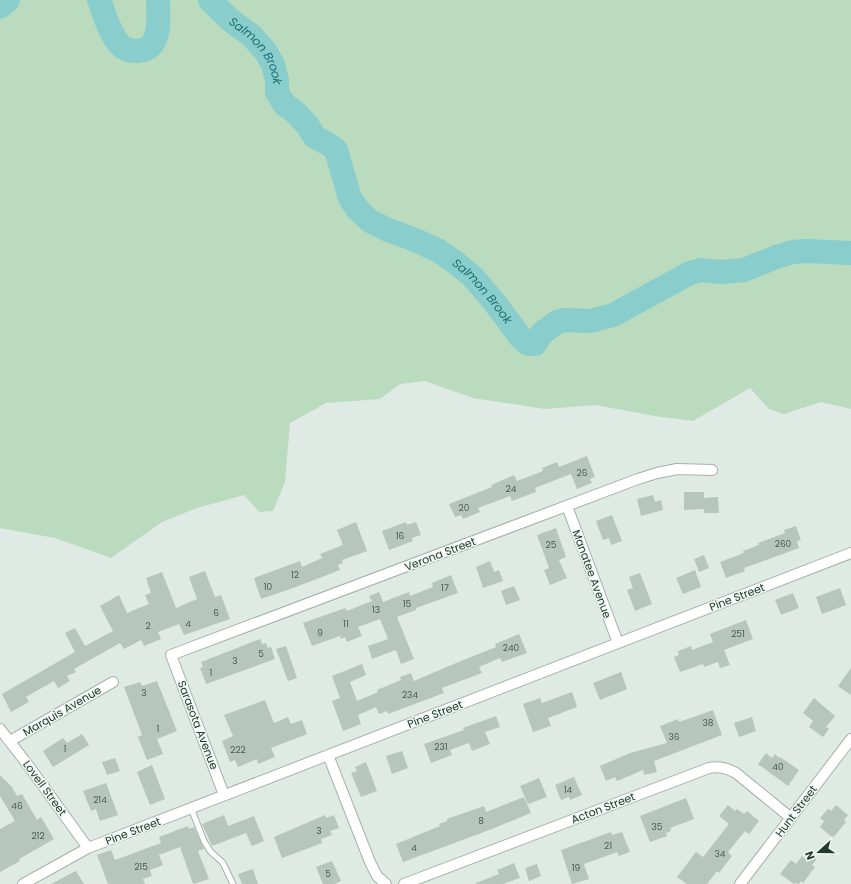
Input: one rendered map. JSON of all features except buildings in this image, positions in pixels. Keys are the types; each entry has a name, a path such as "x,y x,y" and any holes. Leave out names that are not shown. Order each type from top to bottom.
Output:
{"street":[{"name":"Verona Street","path":"171,655 638,479 677,469 712,470"},
{"name":"Manatee Avenue","path":"567,506 618,643"},
{"name":"Pine Street","path":"23,884 88,848 851,553"},
{"name":"Sarasota Avenue","path":"171,655 224,795"},
{"name":"Marquis Avenue","path":"10,741 113,682"},
{"name":"Lovell Street","path":"0,729 88,848"},
{"name":"Hunt Street","path":"740,884 851,739"},
{"path":"328,755 370,862 377,876 386,884"},
{"name":"Acton Street","path":"404,884 709,768 718,766 736,773 790,818"}],"lane":[{"path":"191,808 204,842 210,851 223,863 233,884"}],"green space":[{"path":"0,0 851,0 851,409 821,402 784,414 769,409 750,388 693,421 595,405 545,409 473,398 425,381 400,384 380,399 326,403 290,423 285,482 273,511 259,512 244,495 197,508 162,522 111,558 55,538 0,528"}],"waterway":[{"name":"Salmon Brook","path":"0,7 8,0"},
{"name":"Salmon Brook","path":"99,0 110,29 116,40 126,49 137,51 145,49 151,45 155,39 158,23 158,0"},
{"name":"Salmon Brook","path":"210,0 229,19 252,36 266,52 273,65 277,80 277,92 284,104 295,112 308,126 315,137 336,150 350,198 358,210 370,221 439,251 456,263 472,276 495,303 521,338 528,344 535,344 542,333 557,322 565,320 590,321 613,315 690,273 701,270 720,272 744,270 793,252 806,251 851,253"}]}
